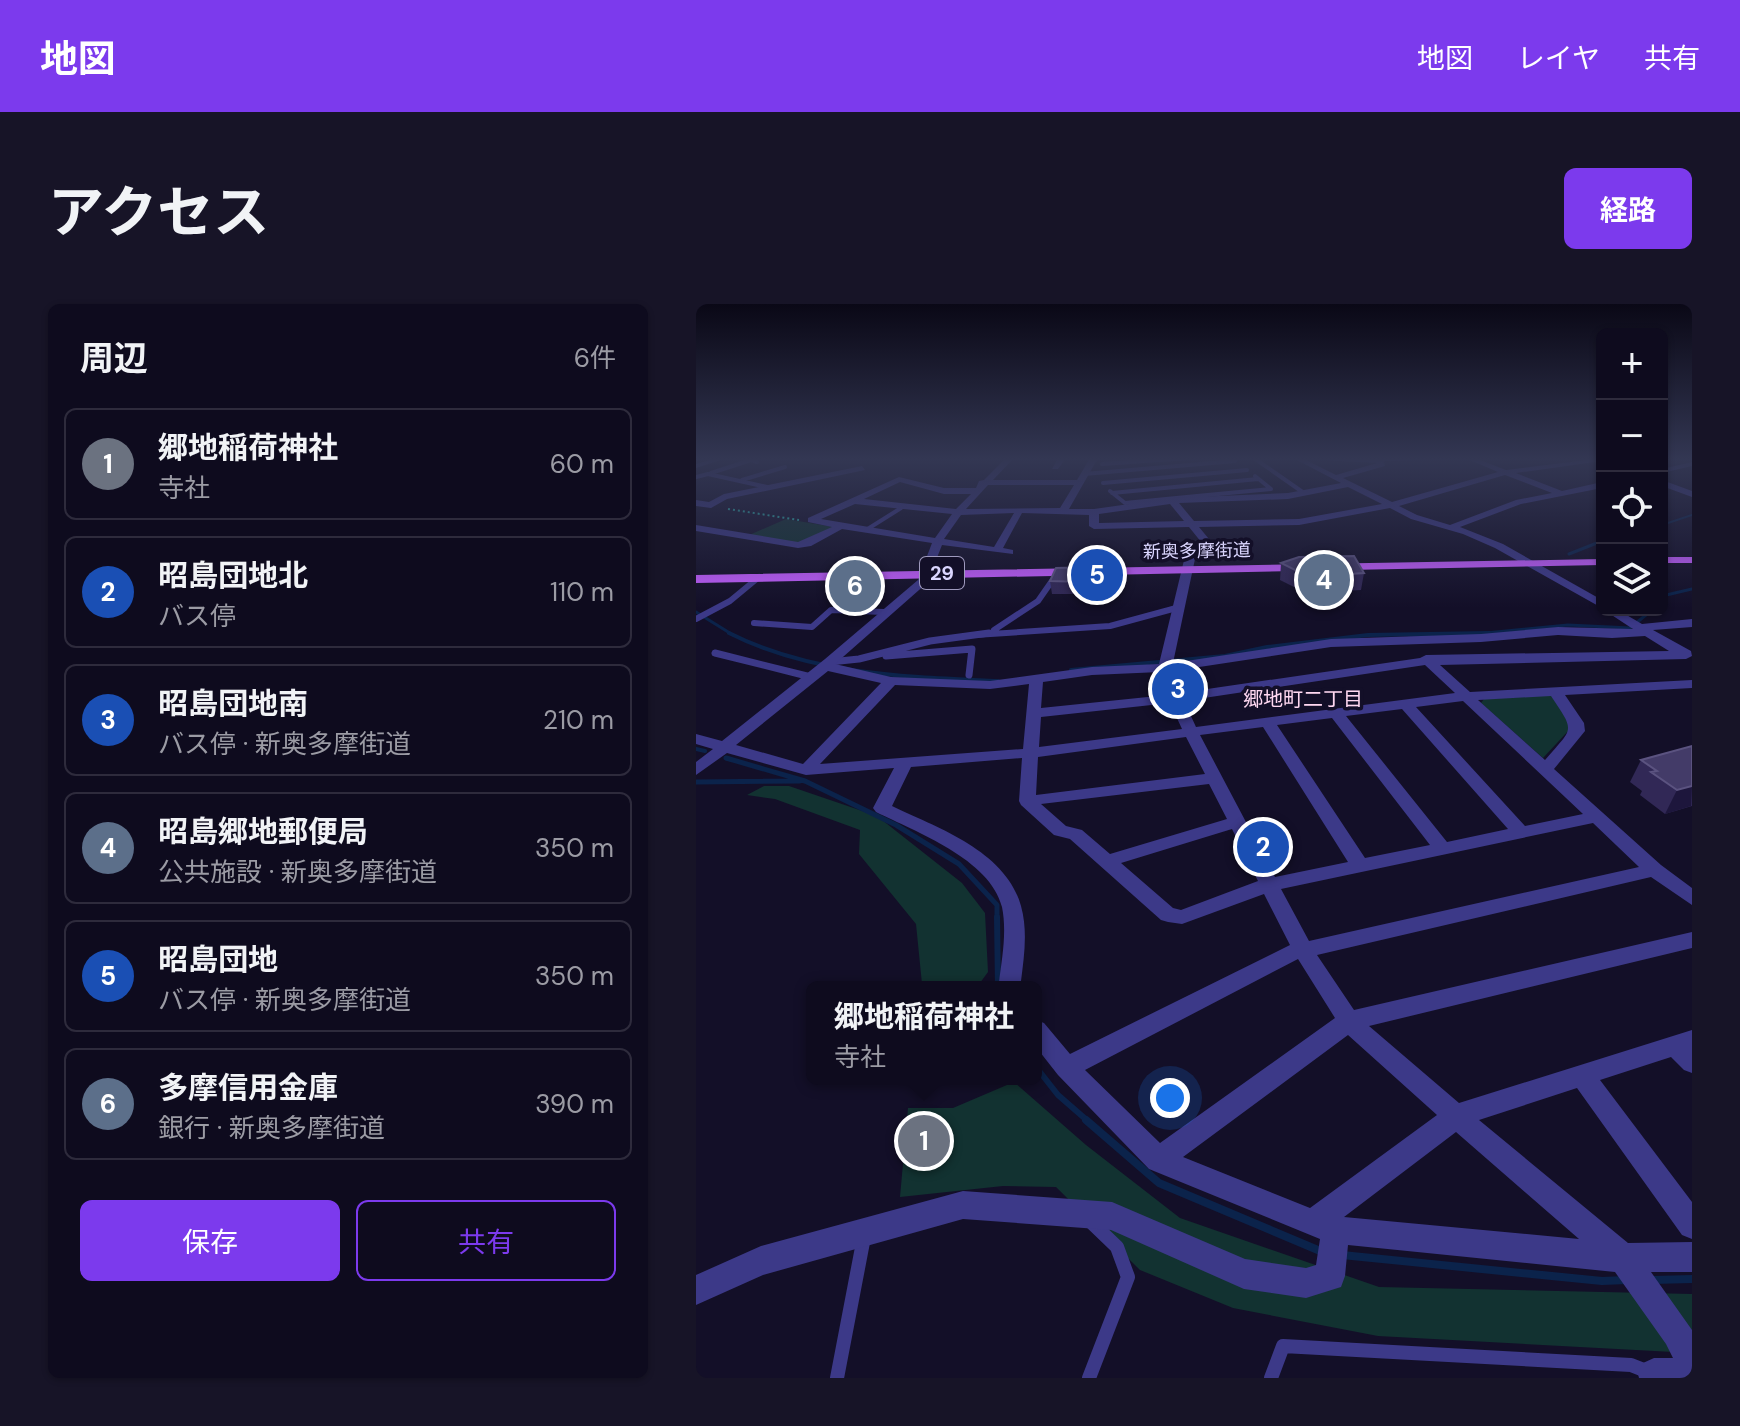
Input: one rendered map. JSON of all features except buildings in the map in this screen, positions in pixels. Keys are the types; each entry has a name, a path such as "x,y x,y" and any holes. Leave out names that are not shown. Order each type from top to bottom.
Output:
{"main road":[{"path":"1668,560 1692,560"},
{"name":"新奥多摩街道","path":"696,579 1596,562"}],"street":[{"path":"811,520 838,508"},
{"path":"903,508 958,512 1094,512 1122,508"},
{"path":"696,770 923,581 938,541 962,508"},
{"path":"1177,508 1218,556 1190,556 1165,664 1175,698 1191,732 1303,950 1349,1021 1376,1048 1628,1263 1677,1333 1673,1373"},
{"path":"1094,512 1094,526 1190,525 1299,522 1377,508"},
{"path":"1394,508 1425,522 1480,537 1596,602"},
{"path":"1450,528 1503,508"},
{"path":"997,550 1018,514"},
{"path":"811,520 1009,552"},
{"path":"696,528 798,545 807,544 841,526"},
{"path":"1620,616 1687,653"},
{"path":"827,664 891,681 990,685 1331,643 1481,638 1558,631 1612,634 1639,627 1692,623"},
{"path":"1403,639 1654,870 1692,898"},
{"path":"1033,713 1175,698 1429,661 1687,653"},
{"path":"806,770 891,681"},
{"path":"1027,801 1036,681"},
{"path":"696,739 806,770 1031,753 1467,696 1692,684"},
{"path":"1546,769 1577,731 1577,723 1555,691"},
{"path":"1405,703 1521,833"},
{"path":"1335,712 1443,849"},
{"path":"1267,722 1360,866"},
{"path":"905,763 882,808 971,854 1002,885 1009,897 1015,944 1010,981"},
{"path":"1027,801 1215,778"},
{"path":"1027,801 1060,831 1076,834 1168,915 1182,917 1271,884 1597,817"},
{"path":"1107,861 1238,821"},
{"path":"1067,1068 1286,954 1654,870"},
{"path":"1158,1160 1349,1021 1692,940"},
{"path":"1042,1037 1067,1068 1158,1160 1327,1231 1628,1263 1692,1257"},
{"path":"1327,1231 1458,1115 1582,1075 1686,1049"},
{"path":"1582,1075 1692,1225"},
{"path":"696,1290 761,1261 963,1205 1112,1216 1244,1274 1306,1283 1330,1276 1327,1231"}],"lane":[{"path":"866,530 901,508"},
{"path":"990,632 1033,604 1053,585 1056,571"},
{"path":"696,619 741,594 759,577"},
{"path":"859,659 930,641 990,632 1110,626 1180,607"},
{"path":"754,623 812,627 831,610 884,612"},
{"path":"827,664 972,649 969,675"},
{"path":"715,653 811,677"},
{"path":"1083,1214 1117,1247 1128,1277 1089,1378"},
{"path":"837,1378 866,1230"},
{"path":"1271,1378 1283,1346 1631,1365 1673,1373"}],"path":[{"path":"725,508 811,520"},
{"path":"1108,576 1109,566"}],"green space":[{"path":"786,519 834,527 798,543 747,536"},
{"path":"1551,695 1571,722 1570,729 1543,758 1481,703 1484,699"},
{"path":"764,786 789,786 877,816 962,883 985,913 988,972 981,981 922,981 916,924 859,854 860,830 775,799 747,795"},
{"path":"1007,1085 1017,1085 1086,1145 1180,1218 1379,1287 1692,1294 1692,1353 1378,1336 1233,1308 1140,1270 1056,1187 1003,1186 900,1197 908,1108 953,1108"}],"waterway":[{"path":"1668,523 1692,515"},
{"path":"1569,554 1596,543"},
{"path":"1668,595 1692,589"},
{"path":"696,612 732,634"},
{"path":"1485,633 1568,625 1630,628 1645,616"},
{"path":"1071,670 1225,656 1267,647 1368,635 1485,633"},
{"path":"1408,635 1485,633"},
{"path":"1485,633 1490,633"},
{"path":"732,634 793,658 827,666 895,675 998,681"},
{"path":"696,749 705,751"},
{"path":"733,760 726,758 805,781 896,825 959,864 997,905 997,917"},
{"path":"696,782 800,781"},
{"path":"997,917 998,981"},
{"path":"1042,1075 1058,1095 1089,1122"},
{"path":"1086,1120 1159,1183 1325,1253"},
{"path":"1342,1255 1602,1281 1627,1280"},
{"path":"1653,1280 1692,1279"}],"place":[{"name":"昭島団地","path":"1097,575"},
{"name":"昭島郷地郵便局","path":"1324,580"},
{"name":"多摩信用金庫","path":"855,586"},
{"name":"昭島団地南","path":"1178,689"},
{"name":"昭島団地北","path":"1263,847"},
{"name":"郷地稲荷神社","path":"924,1141"}],"district":[{"name":"郷地町二丁目","path":"1303,699"}]}
